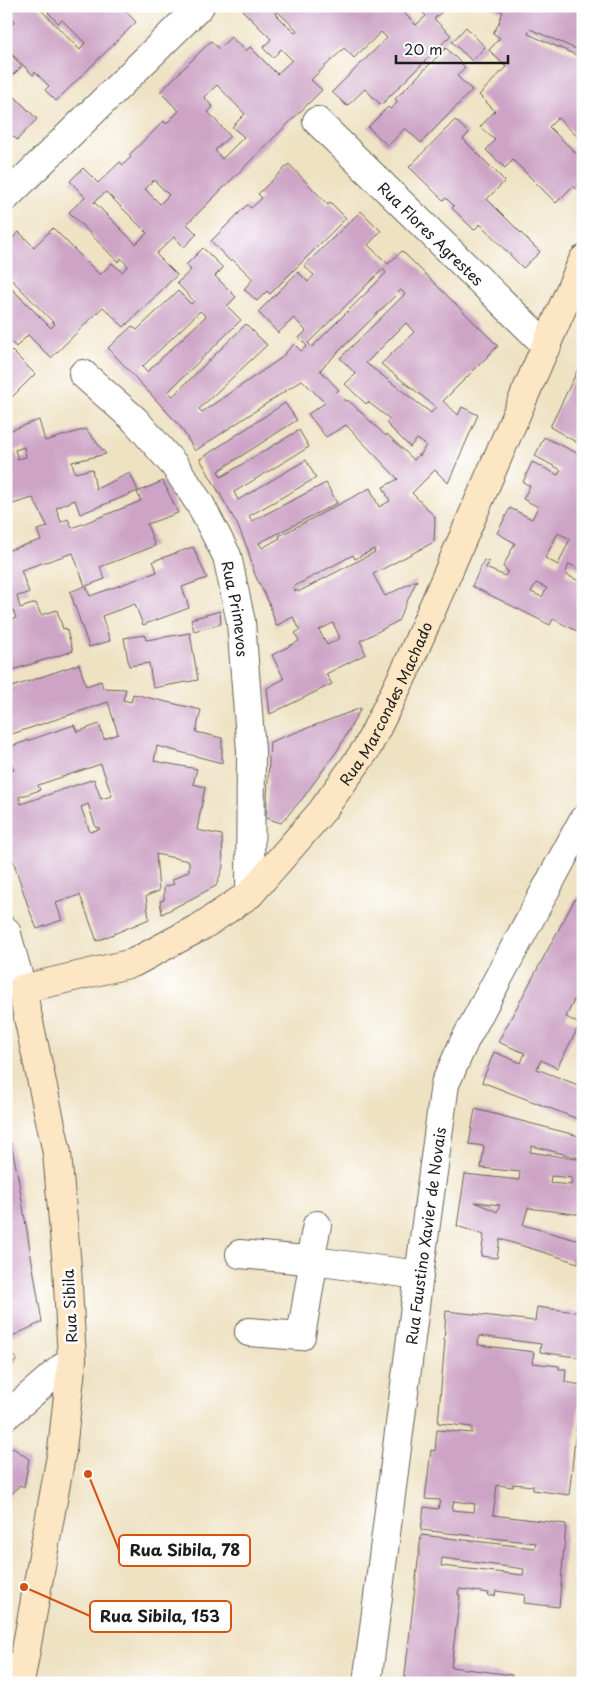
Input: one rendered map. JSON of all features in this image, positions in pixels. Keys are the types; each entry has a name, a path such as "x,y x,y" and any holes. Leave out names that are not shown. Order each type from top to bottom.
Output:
{"street":[{"path":"11,184 200,6"},
{"name":"Rua Flores Agrestes","path":"317,120 547,346"},
{"name":"Rua Marcondes Machado","path":"22,989 133,963 202,926 250,894 322,811 366,748 408,667 583,260"},
{"name":"Rua Primevos","path":"83,374 135,420 175,466 200,504 227,556 241,622 252,751 250,894"},
{"name":"Rua Faustino Xavier de Novais","path":"367,1683 418,1275 445,1084 464,1042 580,832"},
{"name":"Rua Sibila","path":"6,931 22,989 57,1153 67,1266 72,1360 62,1450 20,1683"},
{"path":"250,1332 301,1336 313,1265 311,1255 317,1225"},
{"path":"240,1254 418,1275"},
{"path":"6,1416 72,1360"}],"building":[{"path":"6,6 37,6 80,50 85,43 62,20 58,23 48,12 51,8 49,6 125,6 123,8 136,22 56,101 45,90 49,86 35,72 33,75 6,48 6,31 15,22 11,17 6,22"},
{"path":"247,6 407,6 402,11 416,25 426,16 416,6 444,6 446,8 434,19 451,35 381,105 365,89 347,106 332,92 387,38 381,32 354,58 344,48 311,80 322,90 187,224 197,234 184,247 174,237 156,254 177,275 124,327 103,307 51,358 28,335 16,347 6,337 6,244 19,232 34,247 53,228 100,275 112,263 122,272 128,266 121,258 118,262 69,212 85,197 70,181 83,168 98,183 120,162 123,165 131,157 129,155 164,121 166,124 179,111 160,92 211,41 219,49 231,37 246,51 250,47 277,74 292,60 281,49 273,58 263,48 271,39 243,11","holes":["277,11 298,31 295,33 275,13","217,85 245,114 232,127 244,137 222,159 215,150 230,136 208,112 213,107 204,97","154,180 169,195 160,204 145,189","106,192 147,233 136,244 94,202","11,279 55,324 51,328 7,284"]},
{"path":"489,6 583,6 583,52 530,29 528,34 583,58 583,142 558,118 549,127 583,160 583,172 576,189 573,186 556,203 513,160 505,168 486,150 495,140 480,127 495,111 479,95 506,67 489,50 500,38 493,33 500,22 503,12"},
{"path":"466,27 485,47 472,61 452,42"},
{"path":"446,48 465,67 457,76 472,90 421,143 405,128 388,146 368,127 388,107 390,109 398,102 395,99"},
{"path":"6,50 22,66 6,82"},
{"path":"6,88 37,119 17,140 6,129"},
{"path":"455,120 469,133 463,139 505,181 487,199 540,252 523,268 480,224 474,230 452,208 454,206 446,198 443,200 409,167"},
{"path":"289,164 328,205 330,202 346,218 270,294 267,291 257,301 244,289 253,279 232,259 230,261 211,241 247,205 251,208 262,198 258,194"},
{"path":"361,211 381,231 368,245 388,264 402,251 498,346 443,401 458,415 462,407 478,415 448,483 435,470 412,493 435,517 434,542 373,574 385,596 417,580 398,621 360,641 366,654 326,674 332,684 270,714 267,688 284,679 272,655 299,641 295,633 300,630 293,617 276,626 269,603 255,575 248,550 237,524 200,459 285,403 297,420 218,471 221,477 299,430 309,447 234,492 238,500 306,460 316,478 249,516 252,521 326,483 337,503 259,543 262,548 280,538 279,536 370,488 379,507 390,501 383,487 398,479 346,425 326,437 308,414 325,403 302,380 195,451 180,426 108,348 132,326 137,330 178,291 191,304 194,301 177,283 191,270 186,265 203,248 223,268 215,276 236,297 227,306 241,320 168,392 173,396 246,324 267,345 199,409 202,412 280,359 294,344 301,351 307,346 299,338 306,331 294,318 278,333 258,312 298,272 308,282 314,275 304,266","holes":["383,269 386,273 312,347 308,343","401,290 405,294 340,358 356,374 345,384 366,404 368,402 390,419 386,423 410,447 417,439 426,445 420,456 419,454 414,460 348,400 346,402 336,392 339,390 320,370","200,311 206,316 147,372 142,367","406,323 414,332 381,364 436,407 431,413 366,363","374,549 375,552 298,592 297,590 295,591 293,587 353,555 355,559","333,623 340,638 327,645 319,630"]},
{"path":"12,351 35,374 6,403 6,357"},
{"path":"583,359 583,411 580,410 578,417 583,419 583,446 550,427"},
{"path":"39,420 45,441 86,429 106,454 72,462 75,473 92,469 96,489 130,473 138,491 80,514 75,500 56,508 61,522 68,519 72,528 141,501 137,492 163,481 178,513 147,524 155,546 100,567 105,579 86,586 90,596 157,572 153,561 193,547 207,578 182,587 189,608 143,625 135,604 102,616 110,641 89,647 70,592 85,586 73,553 21,570 29,593 17,596 20,608 36,603 41,615 57,610 63,629 66,628 73,651 6,672 6,621 16,618 13,610 6,612 6,551 41,540 37,530 48,527 33,498 6,506 6,432","holes":["24,447 26,457 18,459 15,450"]},
{"path":"544,437 583,456 583,571 569,564 565,574 583,583 583,634 553,619 550,625 472,586 484,560 489,562 486,568 505,576 508,571 503,567 515,543 497,533 510,508 532,519 538,507 523,499 530,486 523,482 532,462 558,475 561,470 535,456","holes":["558,533 570,539 558,565 545,558","536,583 547,588 542,597 531,592"]},
{"path":"220,611 221,624 194,631 191,619"},
{"path":"190,633 198,680 153,688 149,663 129,666 124,638 145,635 146,640"},
{"path":"79,664 86,686 101,681 103,688 126,689 123,700 131,702 133,694 201,710 196,732 222,738 222,763 157,746 154,761 197,769 193,784 205,787 197,830 222,835 223,867 216,886 162,914 160,901 164,900 164,887 174,884 172,880 189,871 189,861 156,854 159,891 146,896 149,919 97,941 80,895 56,903 62,920 37,929 6,839 6,773 14,770 6,748 74,725 77,732 99,724 104,739 118,734 108,702 6,736 6,689","holes":["101,764 112,796 101,799 94,779 21,804 19,797 40,790 38,785","88,804 96,828 100,829 90,832 81,807"]},
{"path":"361,708 339,748 303,798 281,823 266,818 270,742"},
{"path":"583,890 583,1005 574,1000 566,1017 580,1024 557,1068 541,1060 537,1069 583,1087 583,1121 482,1082 494,1052 521,1063 525,1053 498,1042 575,899"},
{"path":"475,1109 583,1137 583,1156 579,1158 532,1146 530,1152 583,1160 583,1215 528,1208 523,1225 583,1242 578,1263 500,1239 497,1258 481,1256 484,1235 457,1226 465,1174 519,1180 520,1172 481,1168 484,1146 469,1144","holes":["551,1176 572,1178 571,1185 550,1183","475,1202 500,1205 497,1212"]},
{"path":"11,1143 42,1322 6,1339 6,1145"},
{"path":"537,1307 583,1313 583,1358 540,1352 541,1344 479,1336 478,1345 534,1352 532,1363 559,1366 559,1369 566,1369 565,1382 581,1385 569,1495 533,1490 533,1486 513,1484 513,1487 497,1485 493,1515 566,1524 559,1607 524,1603 525,1595 496,1591 495,1596 488,1596 489,1593 459,1589 458,1595 460,1595 451,1667 512,1675 511,1683 404,1683 421,1535 535,1548 536,1543 421,1530 424,1507 438,1509 440,1500 425,1499 431,1450 435,1451 437,1430 472,1433 472,1427 438,1423 446,1311 535,1321","holes":["454,1501 475,1504 474,1512 452,1510","442,1558 524,1569 523,1575 441,1566"]},
{"path":"6,1348 17,1360 6,1369"},
{"path":"13,1448 29,1459 24,1487 20,1485 6,1500 6,1453"}],"place":[{"name":"Rua Sibila, 78","path":"88,1474"},
{"name":"Rua Sibila, 153","path":"24,1587"}]}
